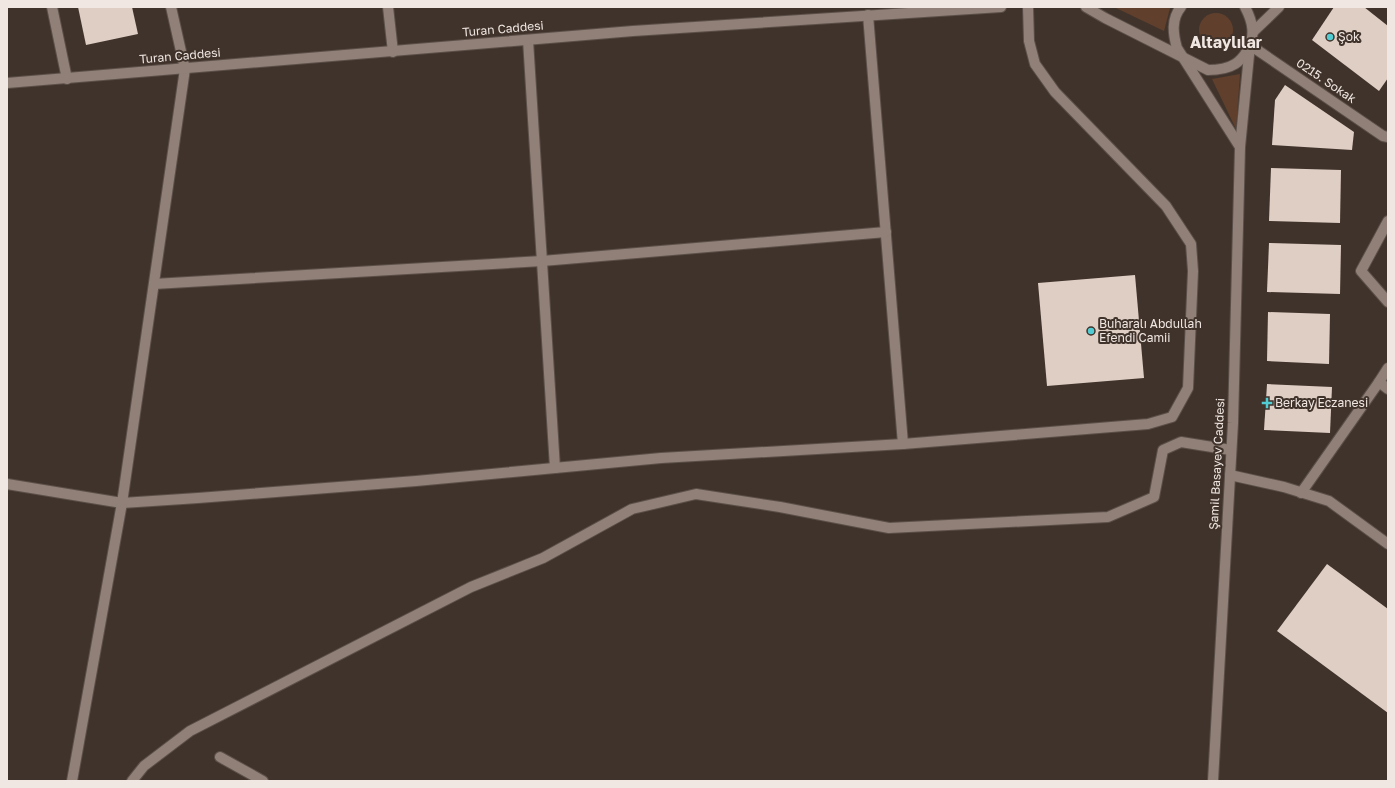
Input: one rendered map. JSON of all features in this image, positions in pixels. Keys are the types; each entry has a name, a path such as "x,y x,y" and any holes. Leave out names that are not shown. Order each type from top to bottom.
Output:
{"street":[{"path":"52,7 67,78"},
{"path":"72,781 122,503 185,69 171,7"},
{"path":"388,7 393,52"},
{"name":"Turan Caddesi","path":"7,83 633,31 1001,7"},
{"path":"7,484 122,503 198,498 661,458 903,444 1148,424 1172,417 1188,388 1193,271 1191,244 1166,206 1055,92 1035,64 1029,41 1028,7"},
{"path":"1086,7 1184,59 1208,70 1221,70 1236,64 1244,57 1250,45 1253,32 1251,19 1245,7"},
{"path":"1181,7 1174,22 1173,35 1177,48 1240,147"},
{"path":"1253,32 1279,7"},
{"path":"868,15 903,444"},
{"path":"528,40 555,468"},
{"name":"0215. Sokak","path":"1250,45 1386,134"},
{"name":"Şamil Basayev Caddesi","path":"1213,781 1230,475 1240,147 1250,45"},
{"path":"1388,221 1361,271 1388,302"},
{"path":"154,284 542,261 886,232"},
{"path":"1301,492 1388,368"},
{"path":"1379,382 1388,389"},
{"path":"132,781 144,766 190,731 471,587 543,558 632,509 696,494 780,506 889,528 1108,518 1154,497 1163,450 1181,442 1231,450"},
{"path":"1230,475 1301,492 1329,501 1388,544"},
{"path":"220,757 263,781"}],"shaded area":[{"path":"1114,7 1170,8 1164,31"},
{"path":"1219,13 1226,15 1231,20 1233,30 1231,40 1226,45 1213,47 1206,45 1201,40 1199,27 1201,20 1206,15"},
{"path":"1240,74 1236,129 1212,79"}],"building":[{"path":"78,7 132,7 138,34 86,45"},
{"path":"1334,7 1364,7 1388,26 1388,78 1379,91 1312,40"},
{"path":"1285,85 1354,132 1352,150 1272,145 1275,100"},
{"path":"1271,168 1341,170 1340,223 1269,221"},
{"path":"1269,243 1341,245 1340,294 1267,292"},
{"name":"Buharalı Abdullah Efendi Camii","path":"1135,275 1144,378 1047,386 1038,283"},
{"path":"1268,312 1330,314 1329,364 1267,361"},
{"path":"1267,384 1332,387 1330,433 1264,430"},
{"path":"1327,564 1388,609 1388,713 1277,631"}],"place":[{"name":"Şok","path":"1330,37"},
{"name":"Buharalı Abdullah Efendi Camii","path":"1091,331"},
{"name":"Berkay Eczanesi","path":"1267,403"}],"district":[{"name":"Altaylılar","path":"1226,42"}]}
